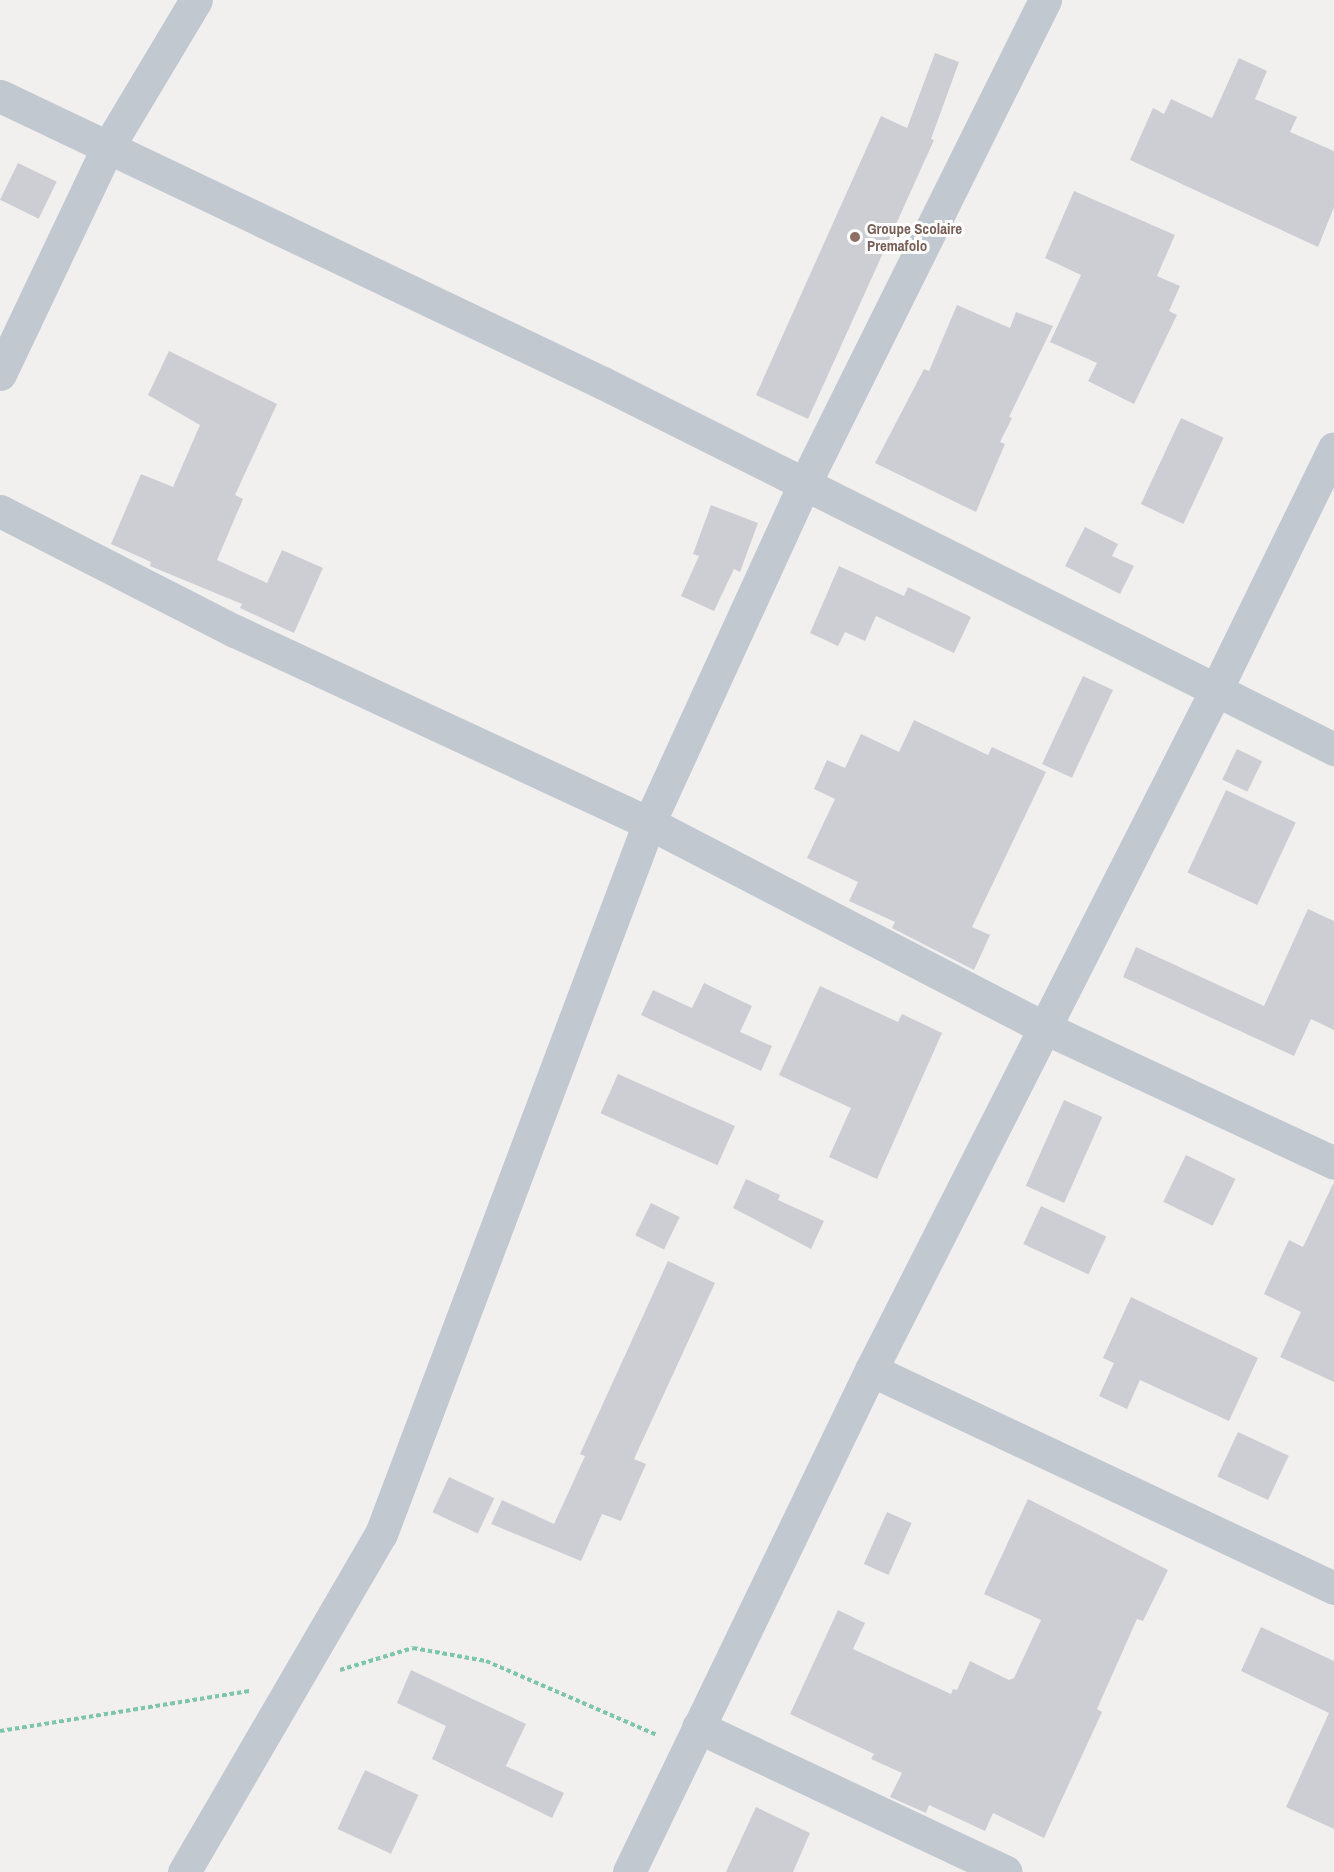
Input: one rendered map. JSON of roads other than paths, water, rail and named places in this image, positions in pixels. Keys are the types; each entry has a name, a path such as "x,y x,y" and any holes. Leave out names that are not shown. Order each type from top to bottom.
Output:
{"street":[{"path":"0,374 108,147 196,0"},
{"path":"184,1872 381,1534 649,823 804,485 1045,0"},
{"path":"0,96 592,378 1215,692 1334,749"},
{"path":"630,1872 871,1370 1215,692 1334,448"},
{"path":"0,511 235,631 649,823 1045,1028 1334,1163"},
{"path":"871,1370 1334,1588"},
{"path":"693,1738 1006,1872"}],"place":[{"name":"Groupe Scolaire Premafolo","path":"855,237"}]}
